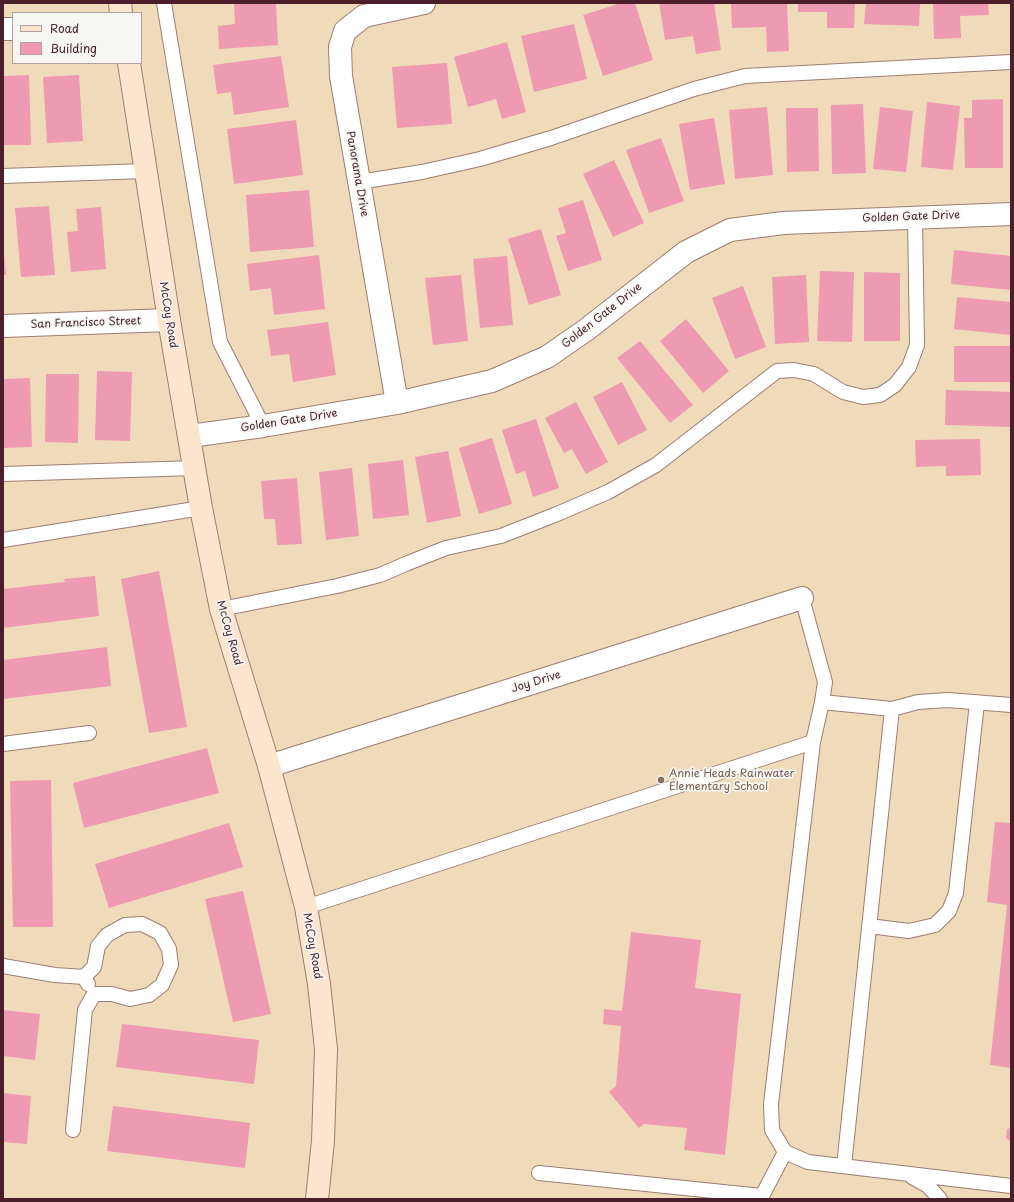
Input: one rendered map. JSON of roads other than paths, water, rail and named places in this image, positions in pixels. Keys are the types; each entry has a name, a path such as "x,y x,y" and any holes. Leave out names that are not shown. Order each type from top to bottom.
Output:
{"street":[{"name":"Panorama Drive","path":"397,403 341,76 340,47 345,31 364,16 424,3"},
{"name":"McCoy Road","path":"129,64 169,320 190,436 201,508 221,609 269,766 306,907 319,984 326,1049 323,1141 317,1199"},
{"name":"Golden Gate Drive","path":"190,436 262,426 397,403 492,381 547,357 586,330 686,252 730,230 783,223 1011,214"},
{"name":"San Francisco Street","path":"3,326 169,320"},
{"name":"Joy Drive","path":"269,766 802,598"}],"lane":[{"path":"164,3 220,342 262,426"},
{"path":"358,182 422,172 480,159 551,138 694,89 745,76 1011,62"},
{"path":"3,176 146,171"},
{"path":"221,609 337,586 380,575 446,548 501,536 557,514 608,492 656,464 777,371 794,370 814,374 843,392 863,397 880,395 895,385 909,367 917,345 915,217"},
{"path":"3,474 195,468"},
{"path":"3,540 201,508"},
{"path":"802,598 825,682 813,742 771,1104 772,1130 785,1152 808,1162 1011,1186"},
{"path":"822,702 892,708 918,702 948,700 1011,705"},
{"path":"869,926 910,931 935,925 949,911 956,893 977,703"},
{"path":"844,1166 892,708"},
{"path":"3,744 88,733"},
{"path":"306,907 813,742"},
{"path":"3,966 55,975 84,977 94,967 98,946 107,935 125,925 142,924 160,933 170,949 171,964 162,985 149,995 130,999 112,994 94,994"},
{"path":"84,977 94,994"},
{"path":"73,1130 85,1010 94,994"},
{"path":"539,1173 762,1197 785,1152"},
{"path":"905,1174 928,1186 940,1199"}],"place":[{"name":"Annie Heads Rainwater Elementary School","path":"661,780"}]}
